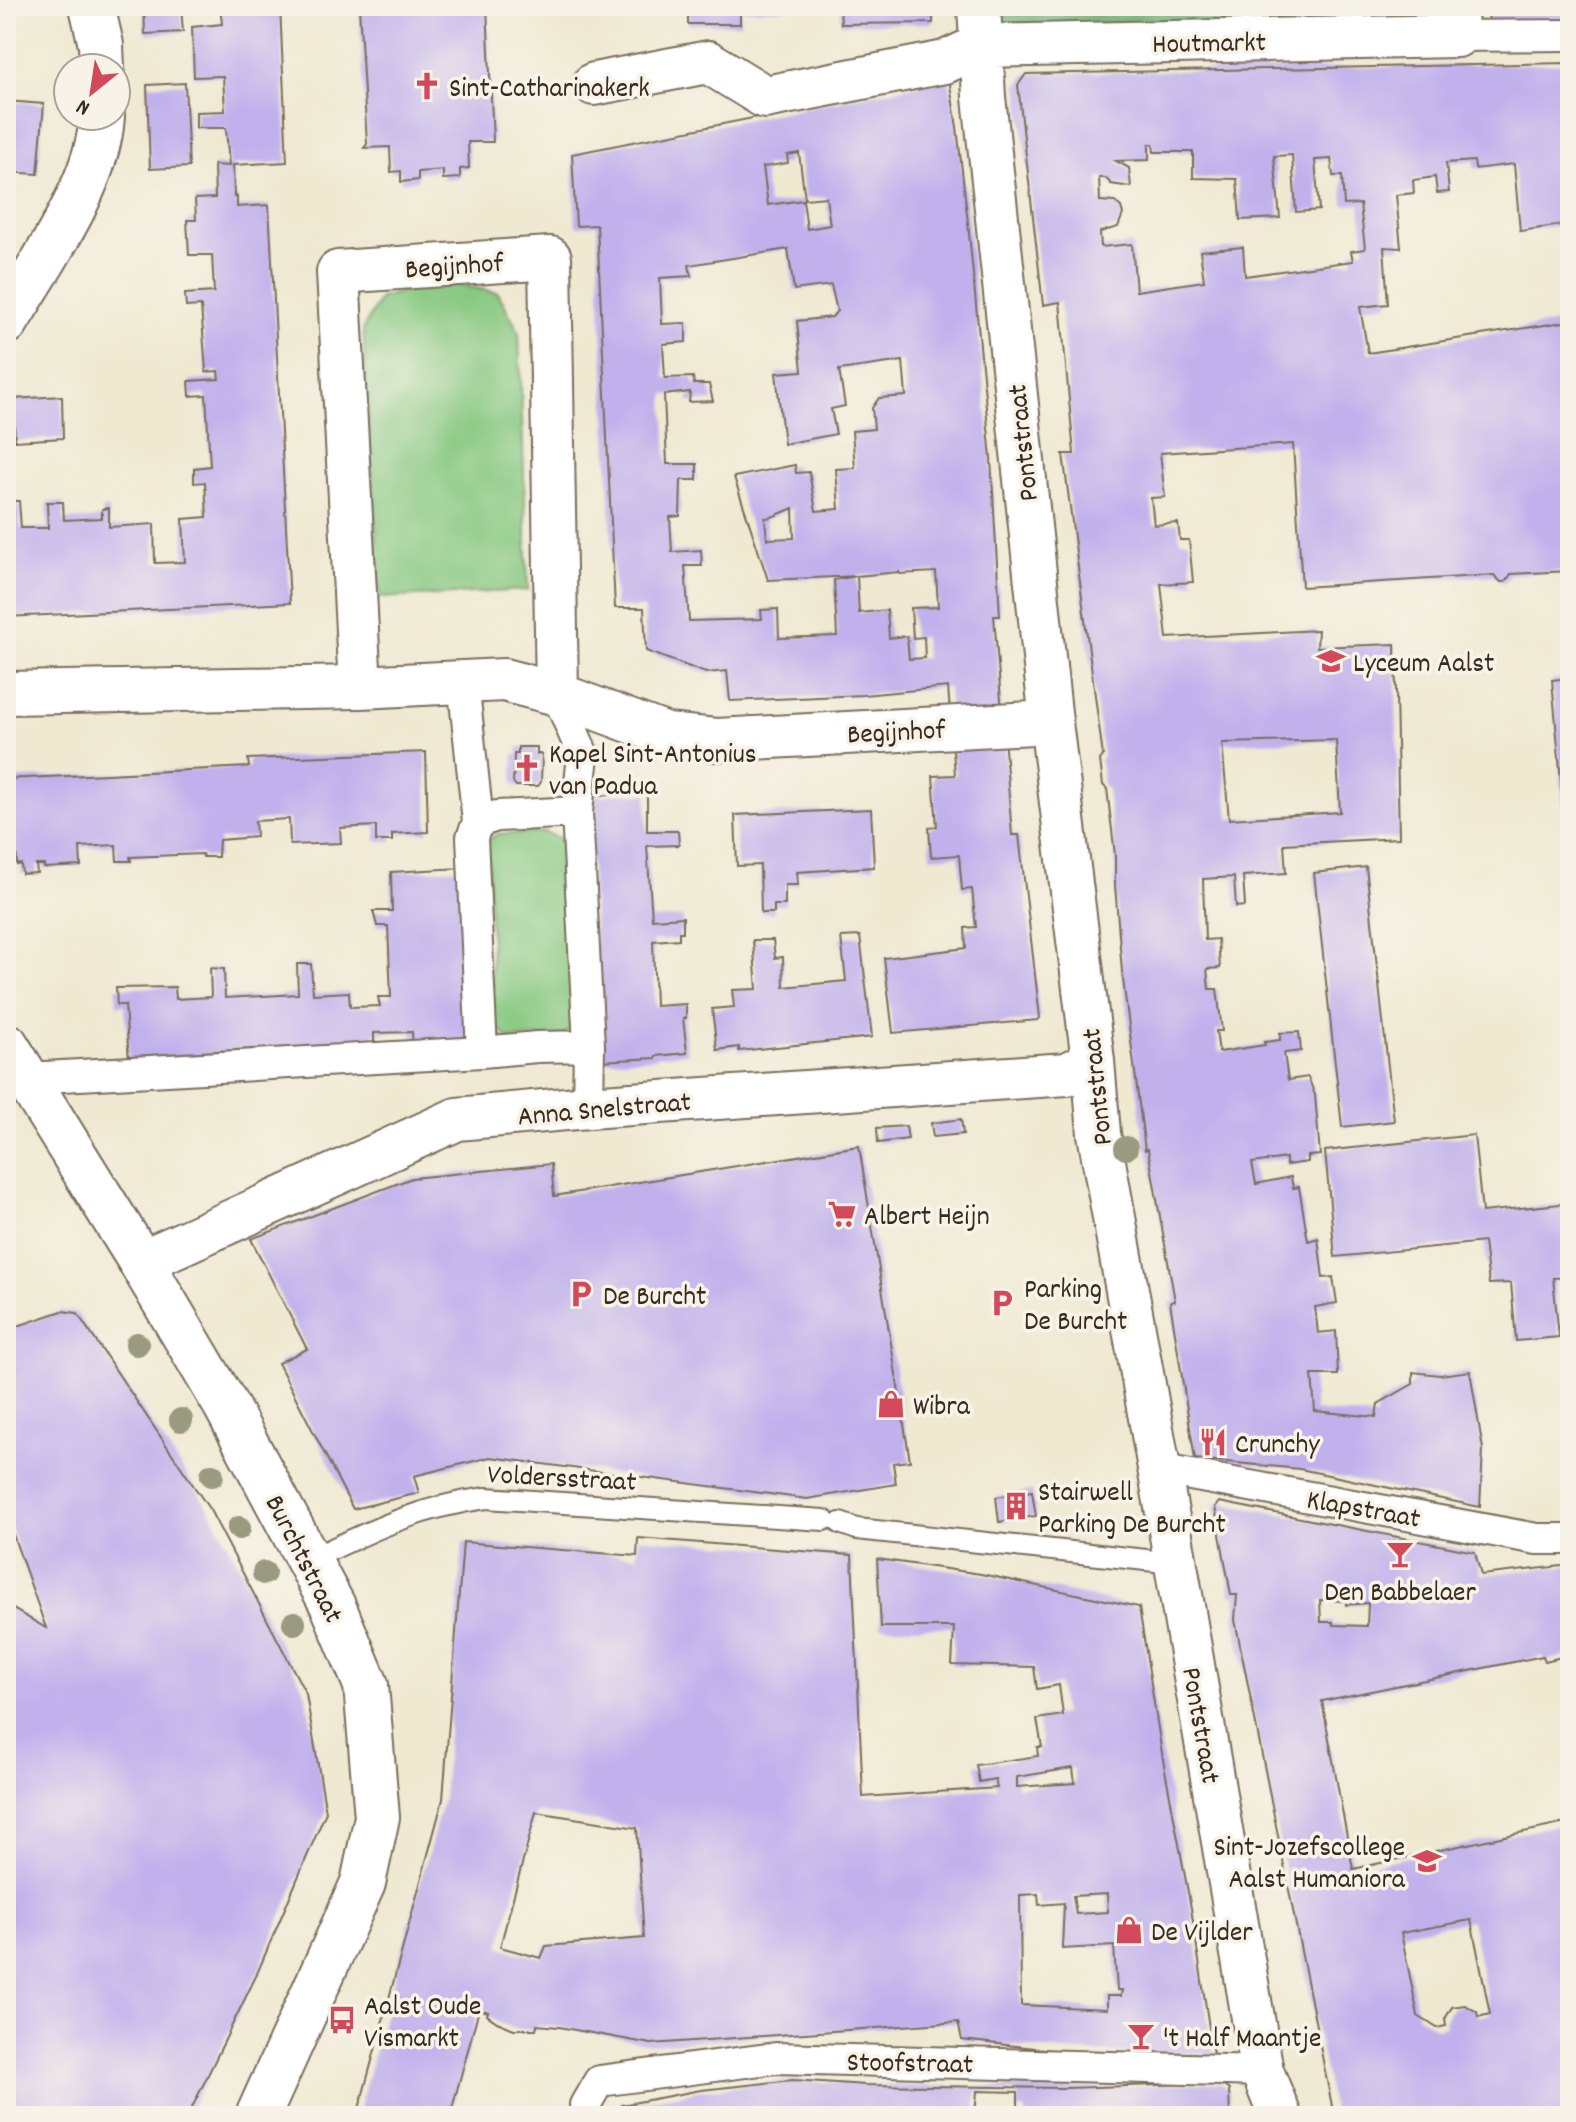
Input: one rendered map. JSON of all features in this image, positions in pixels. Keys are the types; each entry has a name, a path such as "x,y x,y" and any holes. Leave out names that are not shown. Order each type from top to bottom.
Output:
{"street":[{"path":"92,6 101,52"},
{"path":"1456,21 1570,35"},
{"name":"Houtmarkt","path":"979,26 1456,21"},
{"path":"594,84 708,62 765,97 945,62 979,26"},
{"name":"Pontstraat","path":"979,26 1051,722 1093,1061 1099,1134 1262,2071 1280,2116"},
{"path":"6,322 57,237 85,181 95,160 99,132"},
{"name":"Begijnhof","path":"360,687 338,272 550,258 557,694 583,755 577,812 589,1046 588,1107"},
{"name":"Begijnhof","path":"6,693 360,687 504,680 557,694 667,735 716,740 1051,722"},
{"path":"463,681 478,822 472,837 482,1052"},
{"path":"478,822 497,816 577,812"},
{"path":"16,1061 482,1052 589,1046"},
{"name":"Burchtstraat","path":"16,1061 225,1404 333,1606 366,1685 377,1817 363,1883 258,2116"},
{"name":"Anna Snelstraat","path":"141,1262 457,1119 1067,1074 1093,1061"},
{"name":"Klapstraat","path":"1158,1469 1537,1539 1570,1539"},
{"name":"Stoofstraat","path":"587,2116 585,2105 599,2081 776,2058 1262,2071"}],"lane":[{"name":"Voldersstraat","path":"309,1560 394,1520 446,1503 486,1498 832,1522 857,1529 1174,1563"}],"green space":[{"path":"997,6 1371,6 1374,28 993,34"},
{"path":"456,284 498,293 519,332 528,590 380,598 363,329 380,298 418,287"},
{"path":"544,832 559,838 567,848 572,1026 564,1035 509,1039 494,1024 487,841 498,834"}],"building":[{"path":"144,6 181,6 183,32 145,34"},
{"path":"220,6 280,6 287,162 233,165 237,207 269,205 290,603 6,617 6,501 19,501 21,528 48,528 47,502 63,502 64,520 102,518 102,509 109,508 109,527 154,524 155,563 185,562 183,519 207,517 205,482 194,483 194,468 210,466 206,395 190,396 189,381 219,379 218,371 206,372 201,306 186,307 185,294 214,292 212,255 189,255 187,220 196,220 195,199 215,198 214,165 229,166 226,128 196,128 196,112 225,111 223,76 194,77 192,27 222,24"},
{"name":"Sint-Catharinakerk","path":"359,6 487,6 493,142 468,142 469,168 460,169 460,178 443,179 443,170 418,172 418,180 401,182 401,171 391,172 390,147 364,148 367,144"},
{"path":"611,6 787,6 788,9 740,10 740,24 688,24 688,9 611,13"},
{"path":"840,6 933,6 933,23 841,24"},
{"path":"1488,6 1570,6 1570,27 1489,30"},
{"path":"1570,63 1570,224 1520,231 1514,164 1475,169 1474,161 1446,163 1449,192 1437,193 1435,177 1413,180 1414,193 1396,195 1401,248 1384,247 1388,304 1360,307 1368,353 1570,321 1570,571 1511,574 1505,582 1494,575 1302,587 1293,444 1160,453 1165,497 1151,498 1154,525 1178,523 1180,540 1189,540 1193,582 1161,584 1167,638 1318,630 1317,647 1395,644 1399,838 1284,844 1286,873 1243,876 1245,906 1236,907 1234,877 1203,879 1205,940 1218,939 1220,968 1207,969 1209,989 1217,989 1222,1031 1216,1031 1219,1052 1265,1045 1264,1042 1280,1040 1280,1033 1299,1032 1301,1051 1284,1053 1288,1080 1308,1077 1315,1095 1320,1155 1308,1156 1308,1162 1286,1165 1286,1158 1252,1163 1256,1184 1291,1177 1293,1188 1299,1187 1308,1241 1318,1238 1323,1278 1333,1277 1337,1303 1315,1307 1318,1333 1336,1331 1338,1375 1312,1375 1315,1411 1376,1417 1378,1404 1413,1384 1413,1372 1440,1375 1470,1371 1483,1449 1480,1507 1300,1469 1195,1459 1170,1302 1175,1301 1148,1149 1145,1150 1122,972 1115,855 1107,789 1103,785 1100,760 1103,756 1063,454 1074,454 1060,302 1043,305 1018,85 1026,74","holes":["1149,144 1153,144 1154,152 1193,152 1193,178 1237,179 1240,220 1280,218 1274,156 1292,155 1296,212 1319,210 1315,160 1331,159 1333,176 1342,176 1344,205 1360,204 1365,249 1351,251 1353,261 1245,276 1243,247 1200,251 1204,281 1136,291 1132,244 1101,247 1100,232 1118,227 1123,214 1115,202 1100,201 1099,178 1106,178 1111,184 1131,187 1129,168 1116,161 1149,160","1336,740 1340,812 1229,819 1222,743"]},
{"path":"949,79 968,223 991,458 1000,616 994,616 1012,835 1019,835 1038,1020 893,1033 884,958 966,948 965,928 976,927 972,889 962,890 959,855 931,857 929,828 937,826 933,776 955,775 948,687 863,695 730,701 727,671 706,673 646,651 644,608 615,608 597,225 576,226 572,154","holes":["799,153 805,199 826,197 830,225 807,229 803,200 768,205 763,167 788,163 787,155","788,249 794,290 831,285 837,311 832,317 797,321 802,371 776,373 784,444 836,434 831,409 845,406 839,370 903,361 906,396 879,398 872,408 874,429 852,431 855,468 836,469 839,509 816,511 809,472 796,473 795,465 734,477 768,580 857,576 834,580 837,636 779,638 778,609 761,610 762,619 689,621 685,566 702,566 701,550 672,552 670,517 680,516 681,480 697,480 697,464 667,464 664,395 690,392 689,402 713,401 709,384 694,384 693,377 665,378 663,344 686,342 686,323 662,324 660,278 691,276 689,265","793,508 794,538 767,539 765,518","936,572 938,607 911,608 913,638 924,637 925,658 909,659 907,636 889,638 887,610 859,613 857,576"]},
{"path":"185,83 189,167 150,169 147,85"},
{"path":"6,101 44,104 38,174 6,172"},
{"path":"62,396 63,438 15,441 13,399"},
{"path":"1570,678 1570,826 1565,826 1552,680"},
{"name":"Kapel Sint-Antonius van Padua","path":"518,747 537,747 537,754 542,754 541,782 538,786 516,786 513,782 514,754 518,754"},
{"path":"426,752 428,832 392,834 392,841 376,841 376,826 340,828 341,843 290,845 289,819 255,821 256,837 219,840 218,857 203,857 202,854 130,857 131,861 117,861 116,845 80,847 81,866 44,868 44,865 36,865 37,873 22,874 21,864 17,865 16,838 6,838 6,779 249,767 248,759"},
{"path":"647,794 647,831 678,831 679,845 647,846 652,919 683,917 683,932 679,932 679,939 653,941 655,1006 686,1004 686,1018 683,1018 687,1053 600,1061 588,797"},
{"path":"871,809 874,867 797,872 798,885 785,885 785,905 774,905 774,913 761,913 760,865 737,866 735,815"},
{"path":"1366,867 1394,1121 1342,1127 1314,873"},
{"path":"461,868 469,1045 413,1048 412,1032 374,1033 374,1050 129,1061 125,1005 117,1005 116,988 175,987 176,999 211,997 210,968 224,969 225,998 298,994 297,964 311,964 313,994 349,992 350,1007 380,1006 378,997 391,997 388,926 377,926 373,911 392,911 391,872"},
{"path":"860,936 872,1037 739,1051 739,1047 717,1050 712,1009 734,1007 732,990 757,989 753,940 773,940 775,958 783,957 784,987 846,981 841,937"},
{"path":"961,1119 963,1134 933,1137 931,1123"},
{"path":"906,1126 908,1139 878,1143 877,1128"},
{"path":"1474,1135 1482,1212 1570,1203 1570,1277 1553,1278 1559,1337 1516,1341 1511,1283 1489,1284 1484,1242 1335,1257 1325,1151"},
{"name":"De Burcht","path":"859,1146 910,1461 893,1463 896,1484 807,1499 490,1457 414,1476 419,1493 353,1509 278,1363 307,1349 251,1239 412,1178 551,1164 554,1196"},
{"path":"62,1311 77,1313 210,1510 306,1694 326,1812 256,1976 188,2116 6,2116 6,1605 46,1628 6,1515 6,1330"},
{"name":"Stairwell Parking De Burcht","path":"1032,1491 1036,1516 999,1522 996,1497"},
{"name":"Sint-Jozefscollege Aalst Humaniora","path":"1219,1502 1475,1552 1481,1575 1570,1565 1570,1655 1545,1661 1543,1656 1322,1701 1353,1869 1570,1822 1570,2116 1336,2116 1333,2111 1235,1620 1237,1595 1231,1595 1215,1507","holes":["1320,1600 1346,1601 1346,1605 1368,1603 1367,1626 1321,1622","1471,1920 1490,2014 1478,2017 1477,2012 1465,2005 1452,2007 1445,2019 1446,2026 1437,2028 1418,2016 1401,1933"]},
{"path":"638,1538 852,1555 863,1797 997,1788 995,1779 979,1782 976,1765 1038,1756 1037,1747 1042,1747 1037,1719 1063,1715 1059,1685 1037,1689 1034,1667 952,1665 954,1627 881,1627 877,1559 981,1574 1139,1607 1213,2054 1071,2052 962,2040 958,2022 651,2044 559,2027 537,2025 536,2029 514,2029 479,2009 450,2116 357,2116 443,1799 463,1542 637,1556","holes":["1073,1768 1075,1783 1017,1787 1017,1777","536,1812 637,1828 644,1938 546,1946 541,1958 500,1947","1038,1894 1039,1905 1064,1903 1062,1949 1114,1946 1117,1990 1122,1990 1121,1996 1107,1996 1107,2009 1021,2005 1020,1895","1107,1894 1108,1912 1076,1914 1073,1896"]},
{"path":"793,2080 865,2085 1065,2088 1220,2083 1229,2090 1230,2116 1025,2116 1025,2110 1018,2110 1018,2092 977,2091 975,2116 614,2116 622,2105 701,2090"}],"place":[{"name":"Sint-Catharinakerk","path":"427,86"},
{"name":"Lyceum Aalst","path":"1331,661"},
{"name":"Kapel Sint-Antonius van Padua","path":"527,768"},
{"name":"Albert Heijn","path":"842,1214"},
{"name":"De Burcht","path":"581,1294"},
{"name":"Parking De Burcht","path":"1002,1303"},
{"name":"Wibra","path":"891,1404"},
{"name":"Crunchy","path":"1213,1442"},
{"name":"Stairwell Parking De Burcht","path":"1016,1506"},
{"name":"Den Babbelaer","path":"1400,1554"},
{"name":"Sint-Jozefscollege Aalst Humaniora","path":"1427,1861"},
{"name":"De Vijlder","path":"1129,1930"},
{"name":"Aalst Oude Vismarkt","path":"342,2020"},
{"name":"'t Half Maantje","path":"1141,2036"}]}
